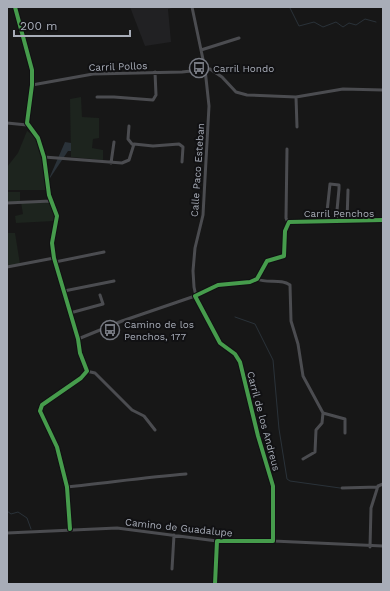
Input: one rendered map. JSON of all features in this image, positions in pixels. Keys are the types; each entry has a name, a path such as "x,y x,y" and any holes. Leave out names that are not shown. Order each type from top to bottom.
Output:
{"street":[{"path":"16,7 32,70 32,85 27,124 38,138 44,157 51,201 57,216 52,243 54,258 86,371"},
{"name":"Calle Paco Esteban","path":"192,7 205,69 208,98 208,132 203,215 194,262 195,296"},
{"path":"201,50 239,38"},
{"path":"205,69 216,72 232,89 241,94 296,97 343,89 383,90"},
{"name":"Carril Pollos","path":"32,85 92,74 205,69"},
{"path":"97,97 153,100 156,95 156,72"},
{"path":"296,97 297,127"},
{"path":"7,123 27,124"},
{"path":"44,157 111,163 128,162 132,144 128,138 129,126"},
{"path":"111,163 114,142"},
{"path":"132,144 180,144 183,147 182,162"},
{"path":"78,339 122,321 195,296 218,285 250,282 257,279 267,261 284,256 285,231 288,223 286,218 287,149"},
{"path":"326,221 330,184 336,184 339,185 339,189 336,221"},
{"path":"347,221 348,190"},
{"path":"7,203 51,201"},
{"name":"Carril Penchos","path":"288,223 291,221 383,220"},
{"path":"55,262 104,252"},
{"path":"7,267 54,258"},
{"path":"257,279 266,282 286,282 290,285 291,322 298,344 303,376 323,413 322,423 316,430 315,452 303,459"},
{"path":"64,291 114,281"},
{"path":"70,313 103,304 100,294"},
{"name":"Carril de los Andreus","path":"195,296 220,343 235,354 240,362 260,443 273,486 273,541"},
{"path":"86,371 95,373 132,410 144,416 155,430"},
{"path":"70,529 67,487 56,443 40,411 42,405 81,378 86,371"},
{"path":"323,413 345,419 345,433"},
{"path":"67,487 114,483 135,478 186,474"},
{"path":"342,488 378,487 383,484"},
{"path":"370,546 371,508 378,487"},
{"name":"Camino de Guadalupe","path":"7,533 117,528 217,541 273,541 383,546"},
{"path":"172,568 174,535"},
{"path":"215,584 217,541"}],"shaded area":[{"path":"130,7 177,7 168,9 171,42 145,46"},
{"path":"81,97 82,117 99,118 99,138 93,139 92,148 103,150 103,160 71,157 70,99"},
{"path":"27,131 37,141 40,148 44,166 46,190 7,190 7,167 18,153"},
{"path":"65,142 71,143 71,151 68,151 48,181"},
{"path":"7,192 20,192 20,201 7,203"},
{"path":"50,201 57,216 54,221 16,223 15,216 23,214 21,202"},
{"path":"7,233 15,233 20,264 7,266"}],"waterway":[{"path":"290,8 299,26 314,22 323,27 336,22 343,27 349,23 356,25 365,19 376,22"},
{"path":"235,317 255,324 273,360 279,429 287,479 290,481 340,488"},
{"path":"7,511 11,514 18,512 27,518 31,529"}],"cycle path":[{"path":"15,7 32,70 32,85 27,123 38,138 44,157 49,195 57,216 52,243 54,258 78,339 80,353 87,371 81,378 42,405 40,411 57,447 67,487 70,529"},
{"path":"215,584 217,541 273,541 273,486 258,436 240,362 235,354 220,343 195,296 218,285 250,282 257,279 267,261 284,256 285,231 289,222 383,220"}],"place":[{"name":"Carril Hondo","path":"199,68"},
{"name":"Camino de los Penchos, 177","path":"110,330"}]}
